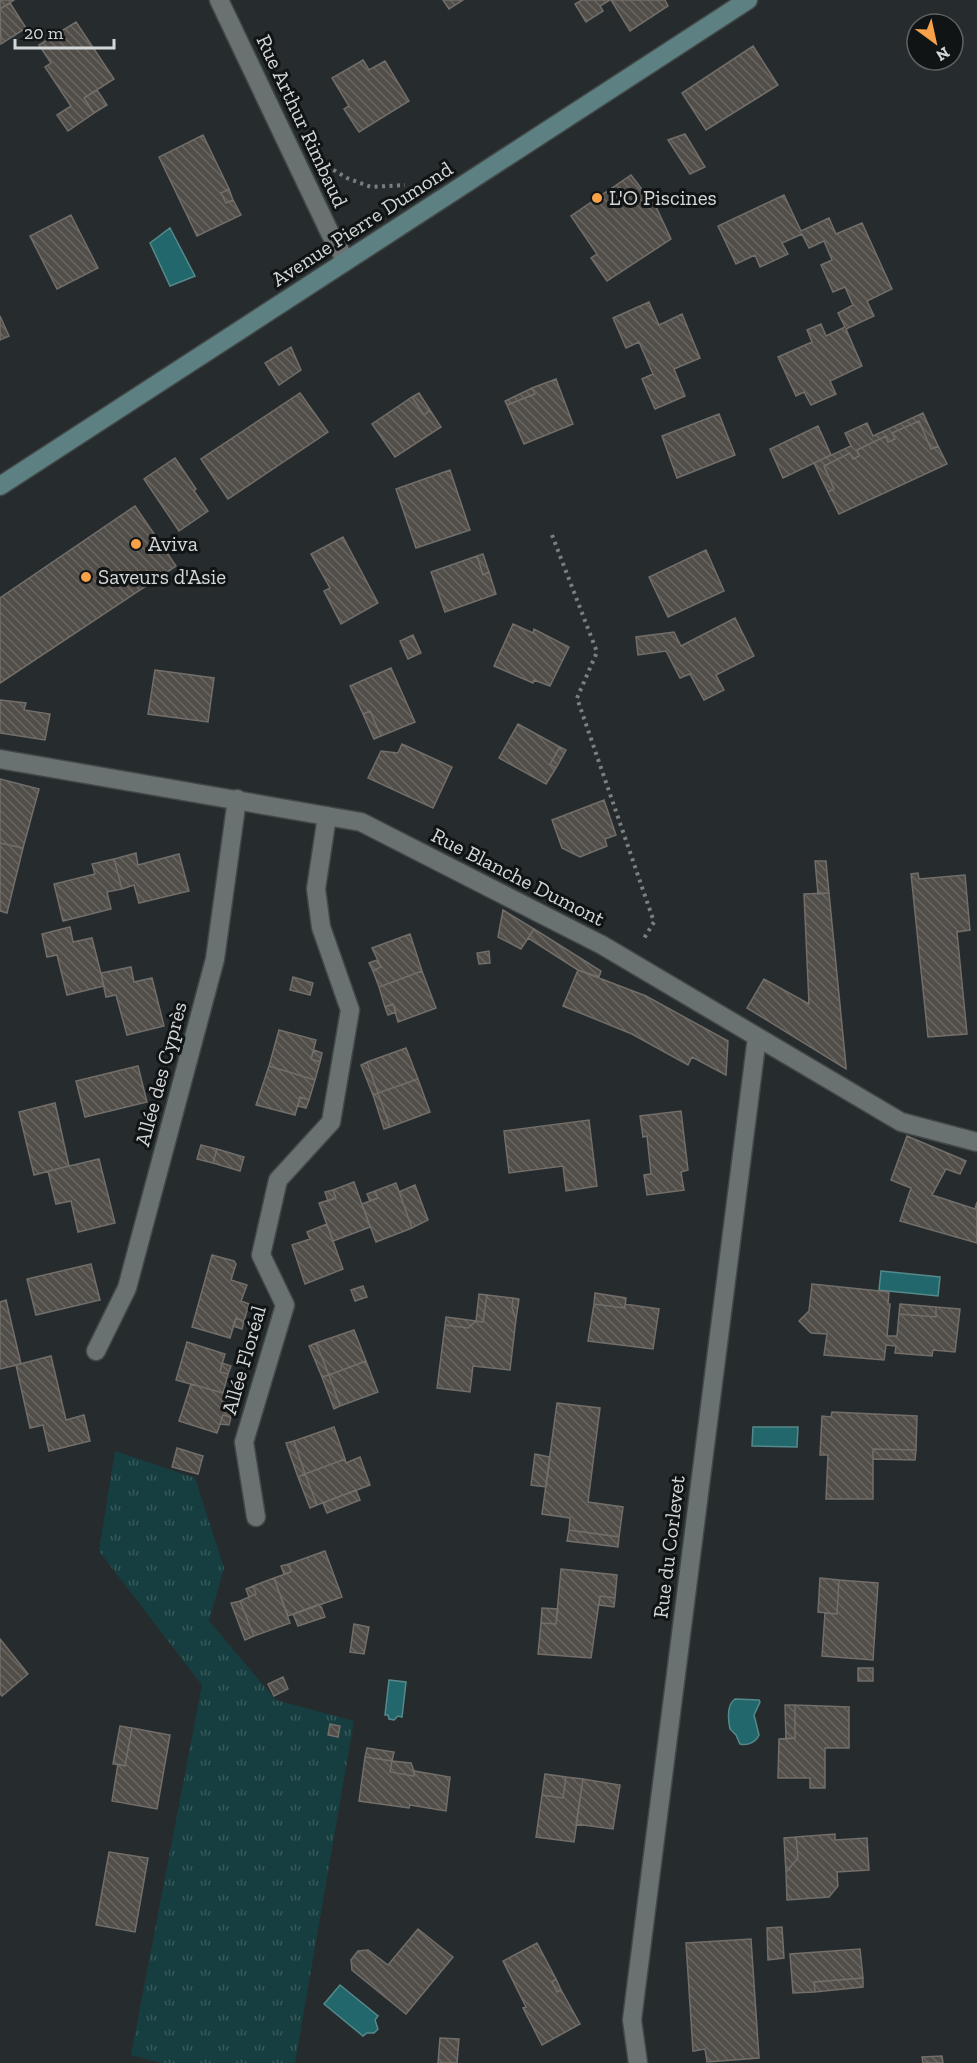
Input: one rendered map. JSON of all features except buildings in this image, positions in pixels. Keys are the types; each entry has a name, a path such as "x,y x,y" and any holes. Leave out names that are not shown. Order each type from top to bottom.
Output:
{"main road":[{"name":"Avenue Pierre Dumond","path":"0,486 748,0"}],"street":[{"name":"Rue Arthur Rimbaud","path":"219,0 330,233 346,261"},
{"name":"Rue Blanche Dumont","path":"0,759 361,822 602,945 901,1122 977,1142"},
{"name":"Allée des Cyprès","path":"96,1351 128,1288 216,959 237,799"},
{"name":"Allée Floréal","path":"256,1517 244,1442 285,1305 261,1255 278,1180 331,1122 350,1010 321,927 316,889 327,816"},
{"name":"Rue du Corlevet","path":"638,2063 632,2020 757,1037"}],"path":[{"path":"323,163 346,178 371,187 405,185"},
{"path":"552,535 597,652 577,698 654,922 630,962"}],"green space":[{"path":"115,1451 195,1478 224,1568 209,1621 276,1700 354,1721 295,2063 162,2063 131,2055 202,1685 99,1551"}],"shaded area":[{"path":"170,228 195,276 170,286 150,243"},
{"path":"881,1271 940,1277 938,1296 879,1290"},
{"path":"753,1427 798,1427 797,1447 752,1446"},
{"path":"389,1680 406,1682 402,1717 398,1716 394,1720 385,1715"},
{"path":"735,1699 759,1700 760,1702 754,1715 759,1735 749,1744 740,1744 730,1729 729,1708"},
{"path":"340,1985 378,2016 375,2020 378,2029 374,2033 367,2033 363,2036 324,2004"}],"place":[{"name":"L'O Piscines","path":"597,198"},
{"name":"Aviva","path":"136,544"},
{"name":"Saveurs d'Asie","path":"86,577"}]}
